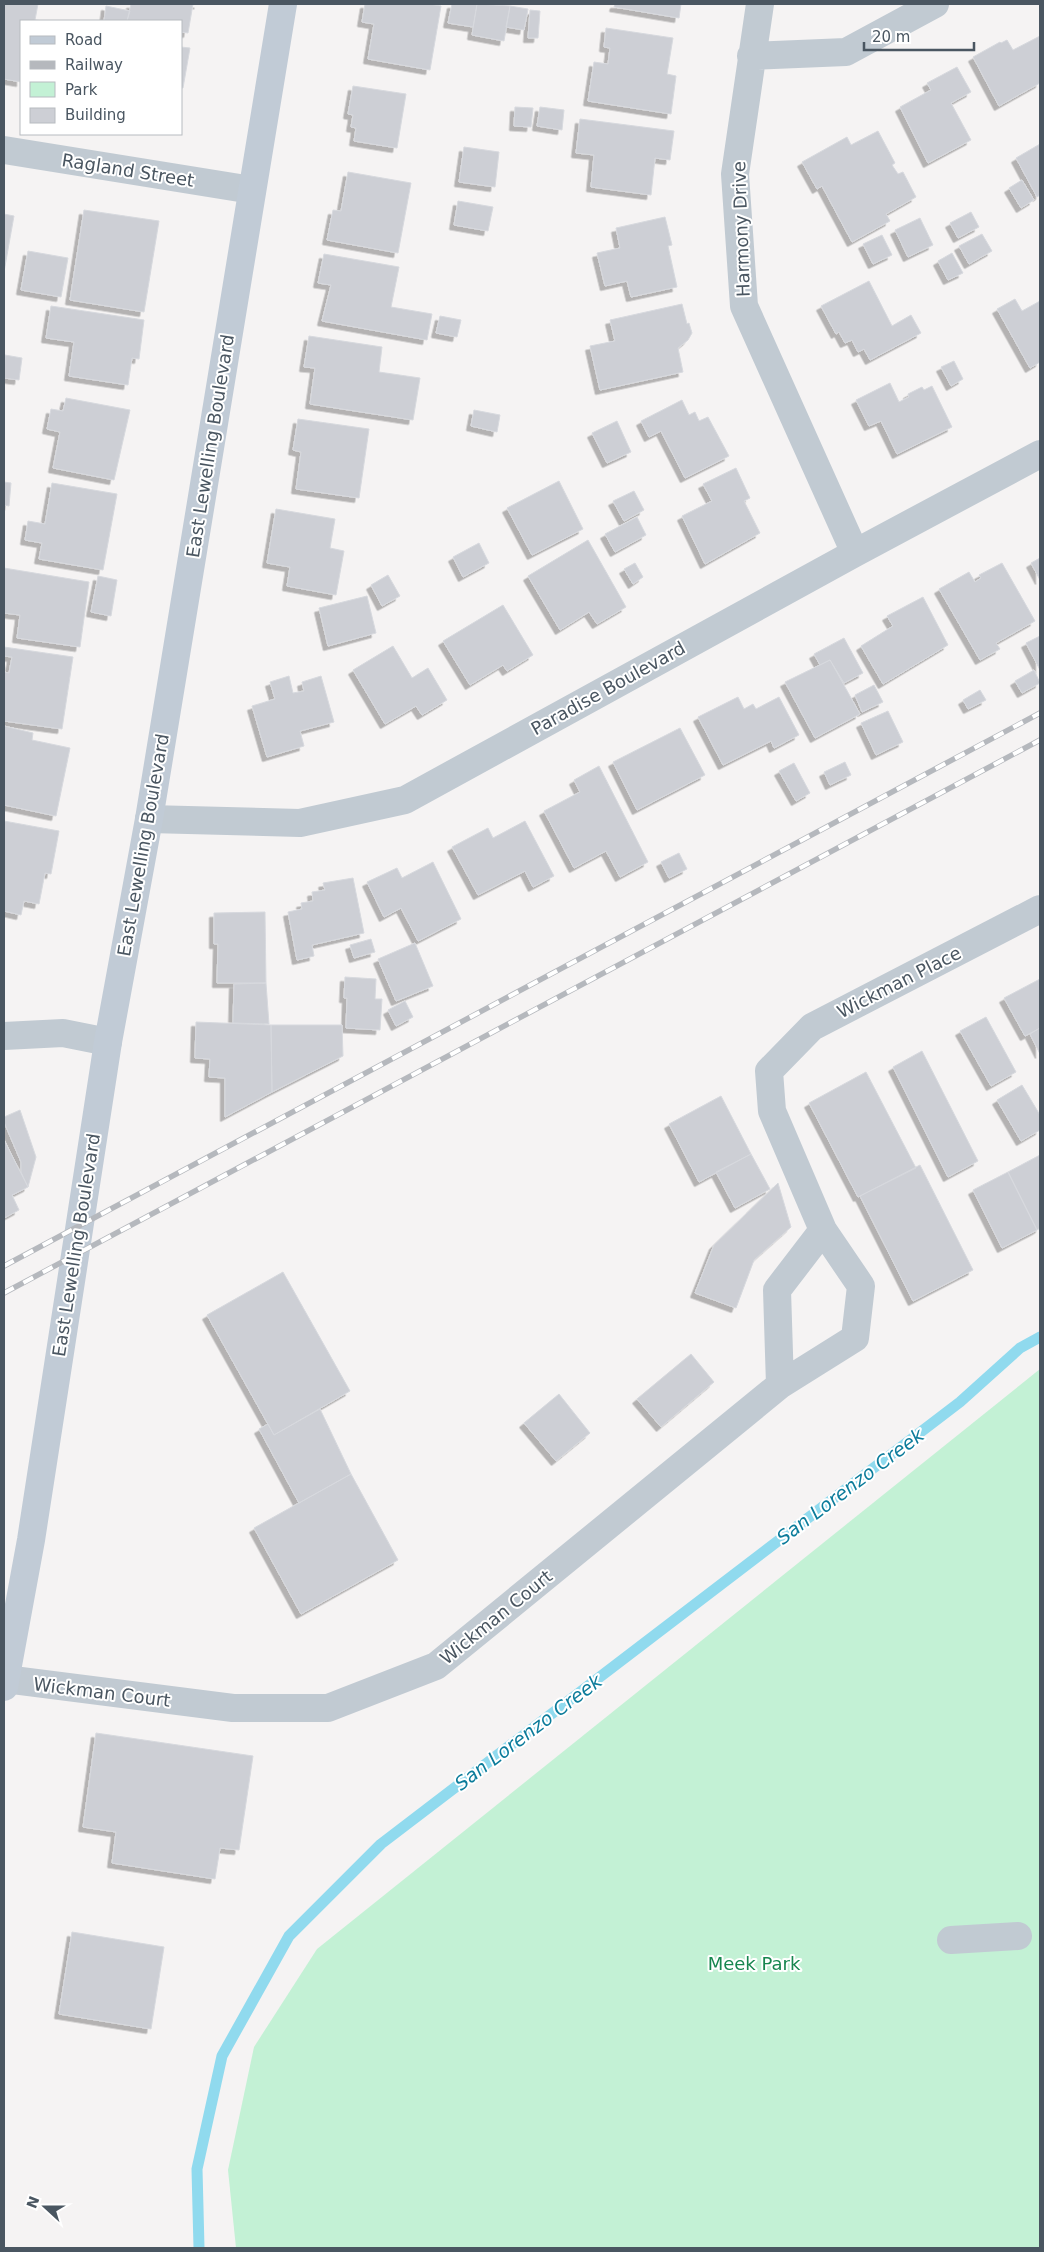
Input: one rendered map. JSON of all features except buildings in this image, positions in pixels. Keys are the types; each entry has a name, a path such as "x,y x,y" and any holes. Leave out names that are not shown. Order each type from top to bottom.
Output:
{"main road":[{"name":"East Lewelling Boulevard","path":"5,1683 31,1540 108,1042 149,818 283,4"}],"street":[{"name":"Harmony Drive","path":"760,4 735,174 744,306 855,553"},
{"path":"751,56 846,52 936,4"},
{"name":"Ragland Street","path":"4,150 252,190"},
{"name":"Paradise Boulevard","path":"149,818 300,823 405,800 855,553 1040,454"},
{"name":"Wickman Place","path":"769,1071 812,1028 1040,909"},
{"path":"4,1036 63,1033 108,1042"},
{"name":"Wickman Court","path":"5,1683 233,1708 328,1708 436,1666 780,1385 855,1338 861,1286 823,1230 772,1111 769,1071"},
{"path":"780,1385 777,1290 823,1230"},
{"path":"951,1940 1018,1936"}],"green space":[{"name":"Meek Park","path":"1040,1369 1040,2248 236,2248 228,2170 254,2047 317,1949"}],"waterway":[{"name":"San Lorenzo Creek","path":"199,2248 197,2169 222,2056 289,1936 381,1844 960,1402 1020,1348 1040,1337"}],"railway":[{"path":"4,1266 1040,713"},
{"path":"4,1293 1040,740"}]}
